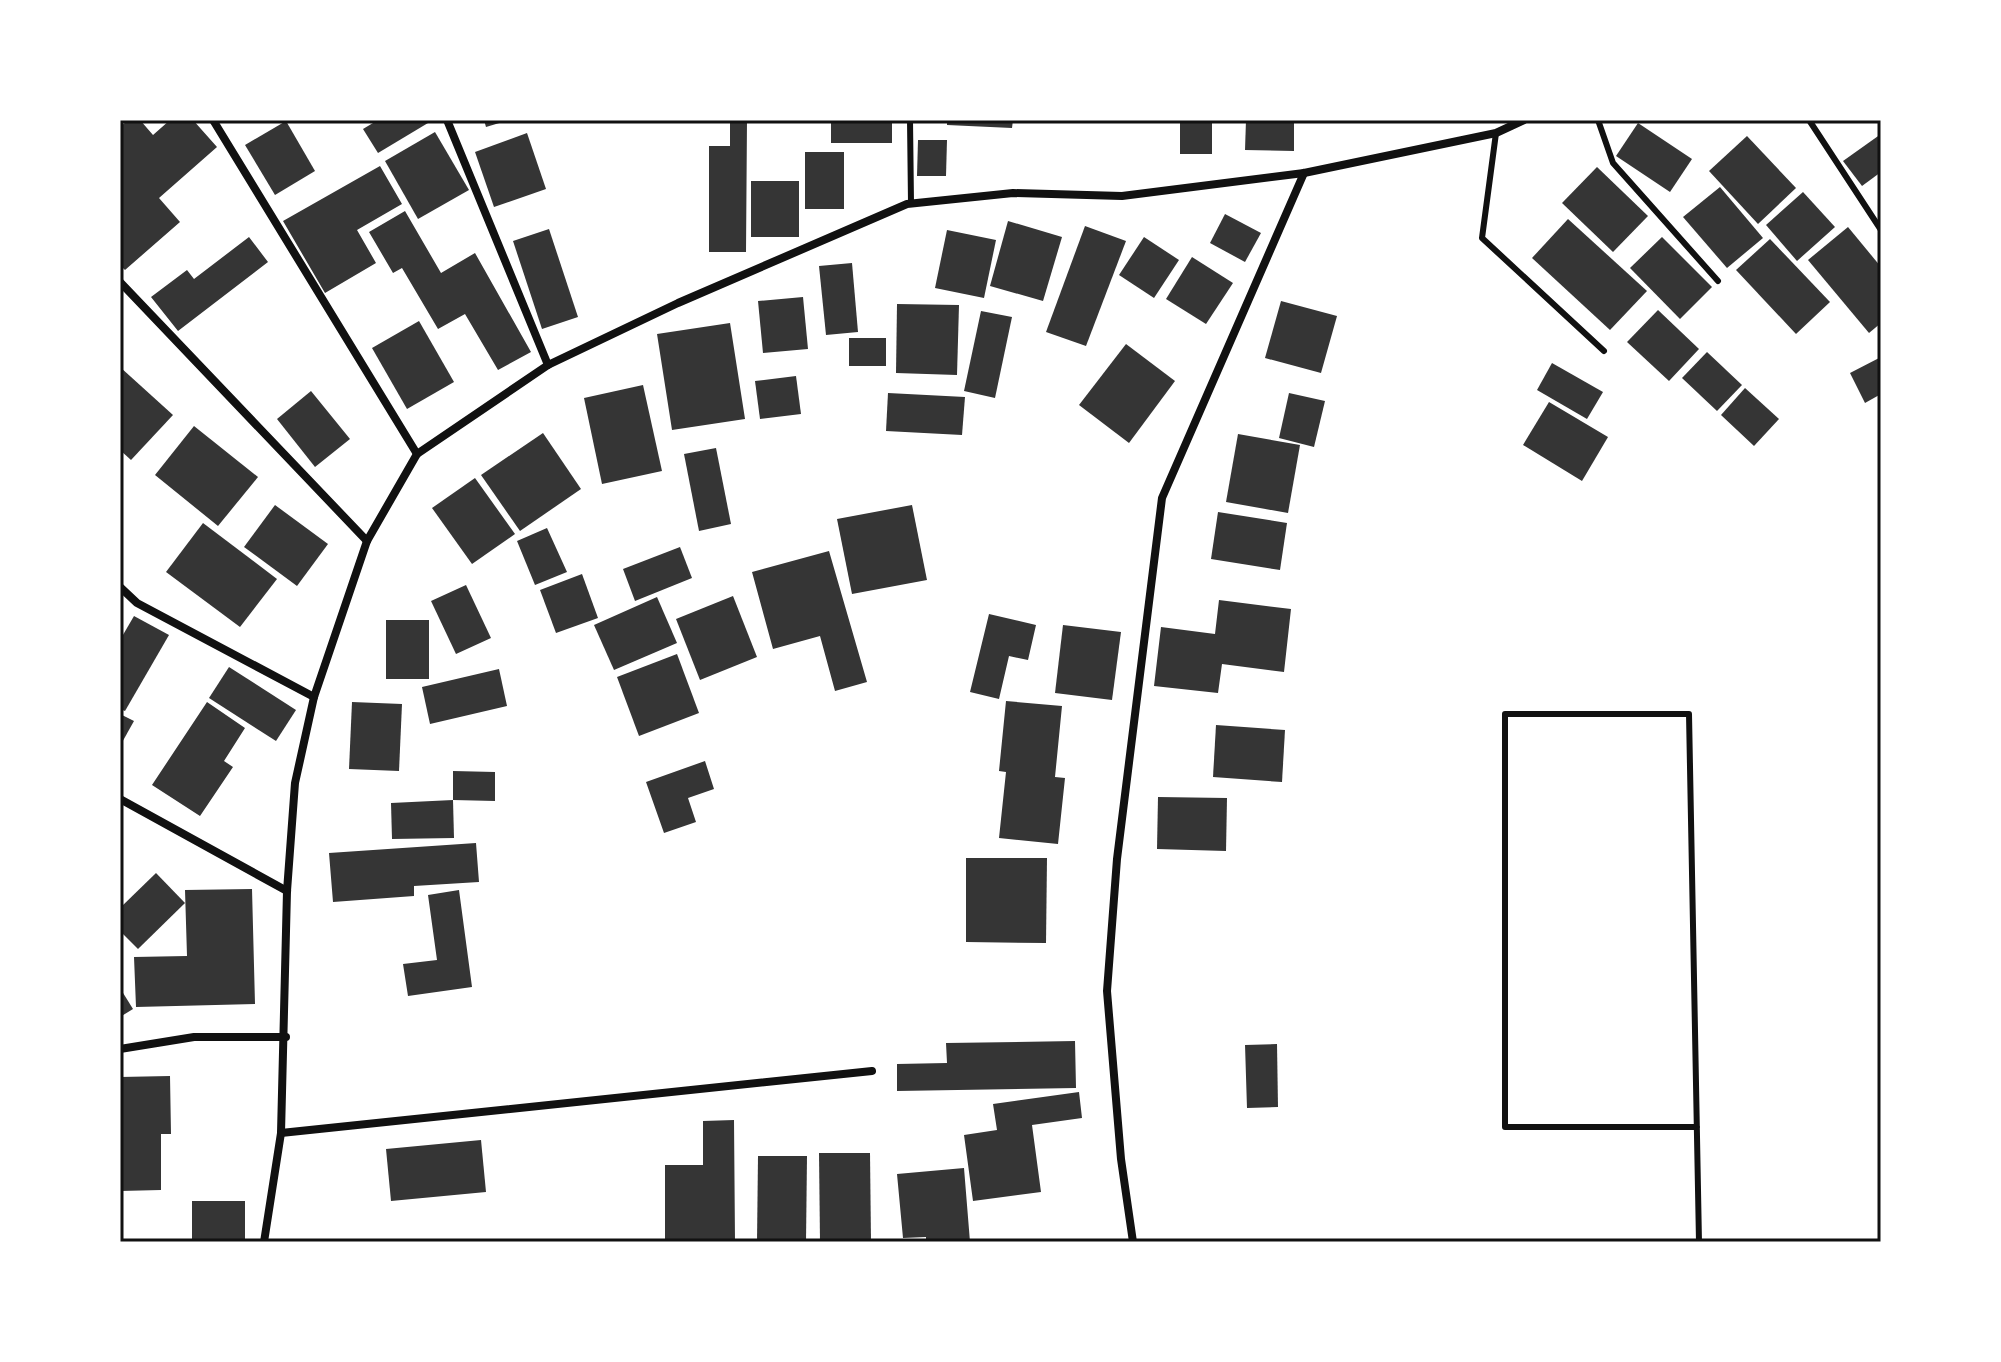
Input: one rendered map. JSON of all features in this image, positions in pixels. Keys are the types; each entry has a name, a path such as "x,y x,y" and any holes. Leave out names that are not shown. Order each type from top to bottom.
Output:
{"street":[{"path":"213,120 417,454"},
{"path":"447,120 548,365"},
{"path":"264,1242 281,1133 286,1037 287,891 295,783 314,697 367,541 417,454 548,365 678,303 911,203 1013,193 1122,196 1304,173 1496,133 1524,120"},
{"path":"1133,1242 1121,1159 1107,991 1117,859 1162,498 1195,416 1304,173"},
{"path":"120,282 367,541"},
{"path":"120,587 137,603 314,697"},
{"path":"120,799 287,891"},
{"path":"120,1049 194,1037 286,1037"},
{"path":"281,1133 872,1071"}],"lane":[{"path":"910,120 911,203"},
{"path":"1598,120 1613,163 1718,281"},
{"path":"1809,120 1881,230"},
{"path":"1496,133 1482,238 1604,351"},
{"path":"1697,1127 1505,1127 1505,714 1689,714 1697,1127 1699,1242"}],"building":[{"path":"128,120 140,120 153,135 170,120 193,120 217,147 159,198 180,222 125,270 120,265 120,127"},
{"path":"378,120 433,120 378,153 363,129"},
{"path":"484,120 506,120 506,121 486,127"},
{"path":"730,120 747,120 746,252 709,252 709,146 730,146"},
{"path":"831,120 892,120 892,143 831,143"},
{"path":"947,120 1013,120 1012,128 947,125"},
{"path":"1180,120 1212,120 1212,154 1180,154"},
{"path":"1246,120 1294,120 1294,151 1245,150"},
{"path":"286,121 315,171 275,195 245,145"},
{"path":"1638,123 1692,159 1670,192 1616,156"},
{"path":"435,132 469,190 418,219 385,161"},
{"path":"527,133 546,189 494,207 475,152"},
{"path":"1881,134 1881,172 1862,186 1843,161"},
{"path":"1747,136 1796,188 1758,224 1709,171"},
{"path":"918,140 947,140 946,176 917,176"},
{"path":"805,152 844,152 844,209 805,209"},
{"path":"380,166 402,204 357,230 376,263 325,293 283,221"},
{"path":"1597,167 1648,216 1613,252 1562,203"},
{"path":"751,181 799,181 799,237 751,237"},
{"path":"1720,187 1763,238 1727,268 1683,217"},
{"path":"1803,192 1835,227 1797,261 1766,225"},
{"path":"405,211 441,273 475,253 531,352 498,370 465,314 438,329 402,268 393,273 369,232"},
{"path":"1225,214 1261,233 1245,262 1210,243"},
{"path":"1568,219 1647,291 1610,330 1532,258"},
{"path":"1008,221 1062,237 1043,301 990,286"},
{"path":"1085,226 1126,241 1086,346 1046,332"},
{"path":"1848,227 1881,267 1881,323 1869,333 1808,260"},
{"path":"549,229 578,317 542,329 513,241"},
{"path":"947,230 996,240 984,298 935,288"},
{"path":"249,237 268,262 178,331 151,297 187,270 194,279"},
{"path":"1144,237 1179,260 1154,298 1119,275"},
{"path":"1662,237 1712,287 1680,319 1630,268"},
{"path":"1770,239 1830,302 1796,334 1736,270"},
{"path":"1192,257 1233,283 1206,324 1166,299"},
{"path":"852,263 858,332 826,335 819,266"},
{"path":"803,297 808,349 763,353 758,301"},
{"path":"1281,301 1337,316 1321,373 1265,358"},
{"path":"897,304 959,305 957,375 896,373"},
{"path":"1658,310 1699,349 1669,381 1627,342"},
{"path":"981,311 1012,317 995,398 964,391"},
{"path":"419,321 454,382 407,409 372,348"},
{"path":"730,323 745,419 672,430 657,334"},
{"path":"849,338 886,338 886,366 849,366"},
{"path":"1126,344 1175,381 1129,443 1079,405"},
{"path":"1707,352 1742,385 1717,411 1682,378"},
{"path":"1881,357 1881,394 1865,403 1850,373"},
{"path":"1552,363 1603,392 1587,419 1537,390"},
{"path":"120,367 173,415 131,460 120,450"},
{"path":"796,376 801,414 760,419 755,381"},
{"path":"643,385 662,471 602,484 584,398"},
{"path":"1745,388 1779,419 1754,446 1721,415"},
{"path":"311,391 350,439 315,467 277,419"},
{"path":"888,393 965,397 962,435 886,431"},
{"path":"1289,393 1325,401 1314,447 1279,438"},
{"path":"1549,402 1608,437 1582,481 1523,445"},
{"path":"194,426 258,477 218,526 155,475"},
{"path":"543,433 581,489 520,531 481,475"},
{"path":"1238,434 1300,445 1288,513 1226,502"},
{"path":"716,448 731,524 699,531 684,454"},
{"path":"475,478 515,534 472,564 432,508"},
{"path":"275,505 328,544 297,586 244,547"},
{"path":"912,505 927,580 852,594 837,519"},
{"path":"1218,512 1287,523 1280,570 1211,559"},
{"path":"203,523 277,579 240,627 166,572"},
{"path":"547,528 567,572 535,585 517,541"},
{"path":"680,547 692,578 635,601 623,569"},
{"path":"829,551 867,682 835,691 820,636 773,649 752,572"},
{"path":"582,574 598,618 556,633 540,590"},
{"path":"466,585 491,638 456,654 431,601"},
{"path":"733,596 757,657 700,680 676,619"},
{"path":"657,597 677,643 614,670 594,625"},
{"path":"1219,600 1291,609 1284,672 1222,664 1218,693 1154,686 1161,627 1215,634"},
{"path":"989,614 1036,625 1028,660 1009,656 999,699 970,692"},
{"path":"134,616 169,635 125,711 120,709 120,640"},
{"path":"386,620 429,620 429,679 386,679"},
{"path":"1063,625 1121,632 1112,700 1055,693"},
{"path":"677,654 699,713 639,736 617,677"},
{"path":"229,667 296,710 276,741 209,698"},
{"path":"499,669 507,706 430,724 422,687"},
{"path":"1006,701 1062,706 1055,777 1065,778 1058,844 999,838 1006,772 999,771"},
{"path":"207,702 245,728 224,761 233,767 200,816 152,785"},
{"path":"352,702 402,704 399,771 349,769"},
{"path":"120,714 134,721 120,746"},
{"path":"1216,725 1285,730 1282,782 1213,777"},
{"path":"705,761 714,789 688,798 696,822 664,833 646,782"},
{"path":"453,771 495,772 495,801 453,800"},
{"path":"1158,797 1227,798 1226,851 1157,849"},
{"path":"453,800 454,838 392,839 391,803"},
{"path":"476,843 479,882 414,886 414,896 333,902 329,853"},
{"path":"966,858 1047,858 1046,943 966,942"},
{"path":"156,873 185,903 138,949 120,931 120,908"},
{"path":"252,889 255,1004 136,1007 134,957 187,956 185,890"},
{"path":"459,890 472,987 408,996 403,964 437,960 428,895"},
{"path":"120,988 133,1009 120,1017"},
{"path":"1075,1041 1076,1088 897,1091 897,1064 947,1063 946,1043"},
{"path":"1277,1044 1278,1107 1247,1108 1245,1045"},
{"path":"170,1076 171,1134 161,1134 161,1190 120,1191 120,1077"},
{"path":"1079,1092 1082,1118 1032,1125 1041,1192 973,1201 964,1135 997,1130 993,1104"},
{"path":"734,1120 735,1242 665,1242 665,1165 703,1165 703,1121"},
{"path":"481,1140 486,1192 391,1201 386,1149"},
{"path":"819,1153 870,1153 871,1242 820,1242"},
{"path":"758,1156 807,1156 806,1242 757,1242"},
{"path":"964,1168 970,1242 926,1242 926,1237 903,1238 897,1174"},
{"path":"192,1201 245,1201 245,1242 192,1242"}]}
